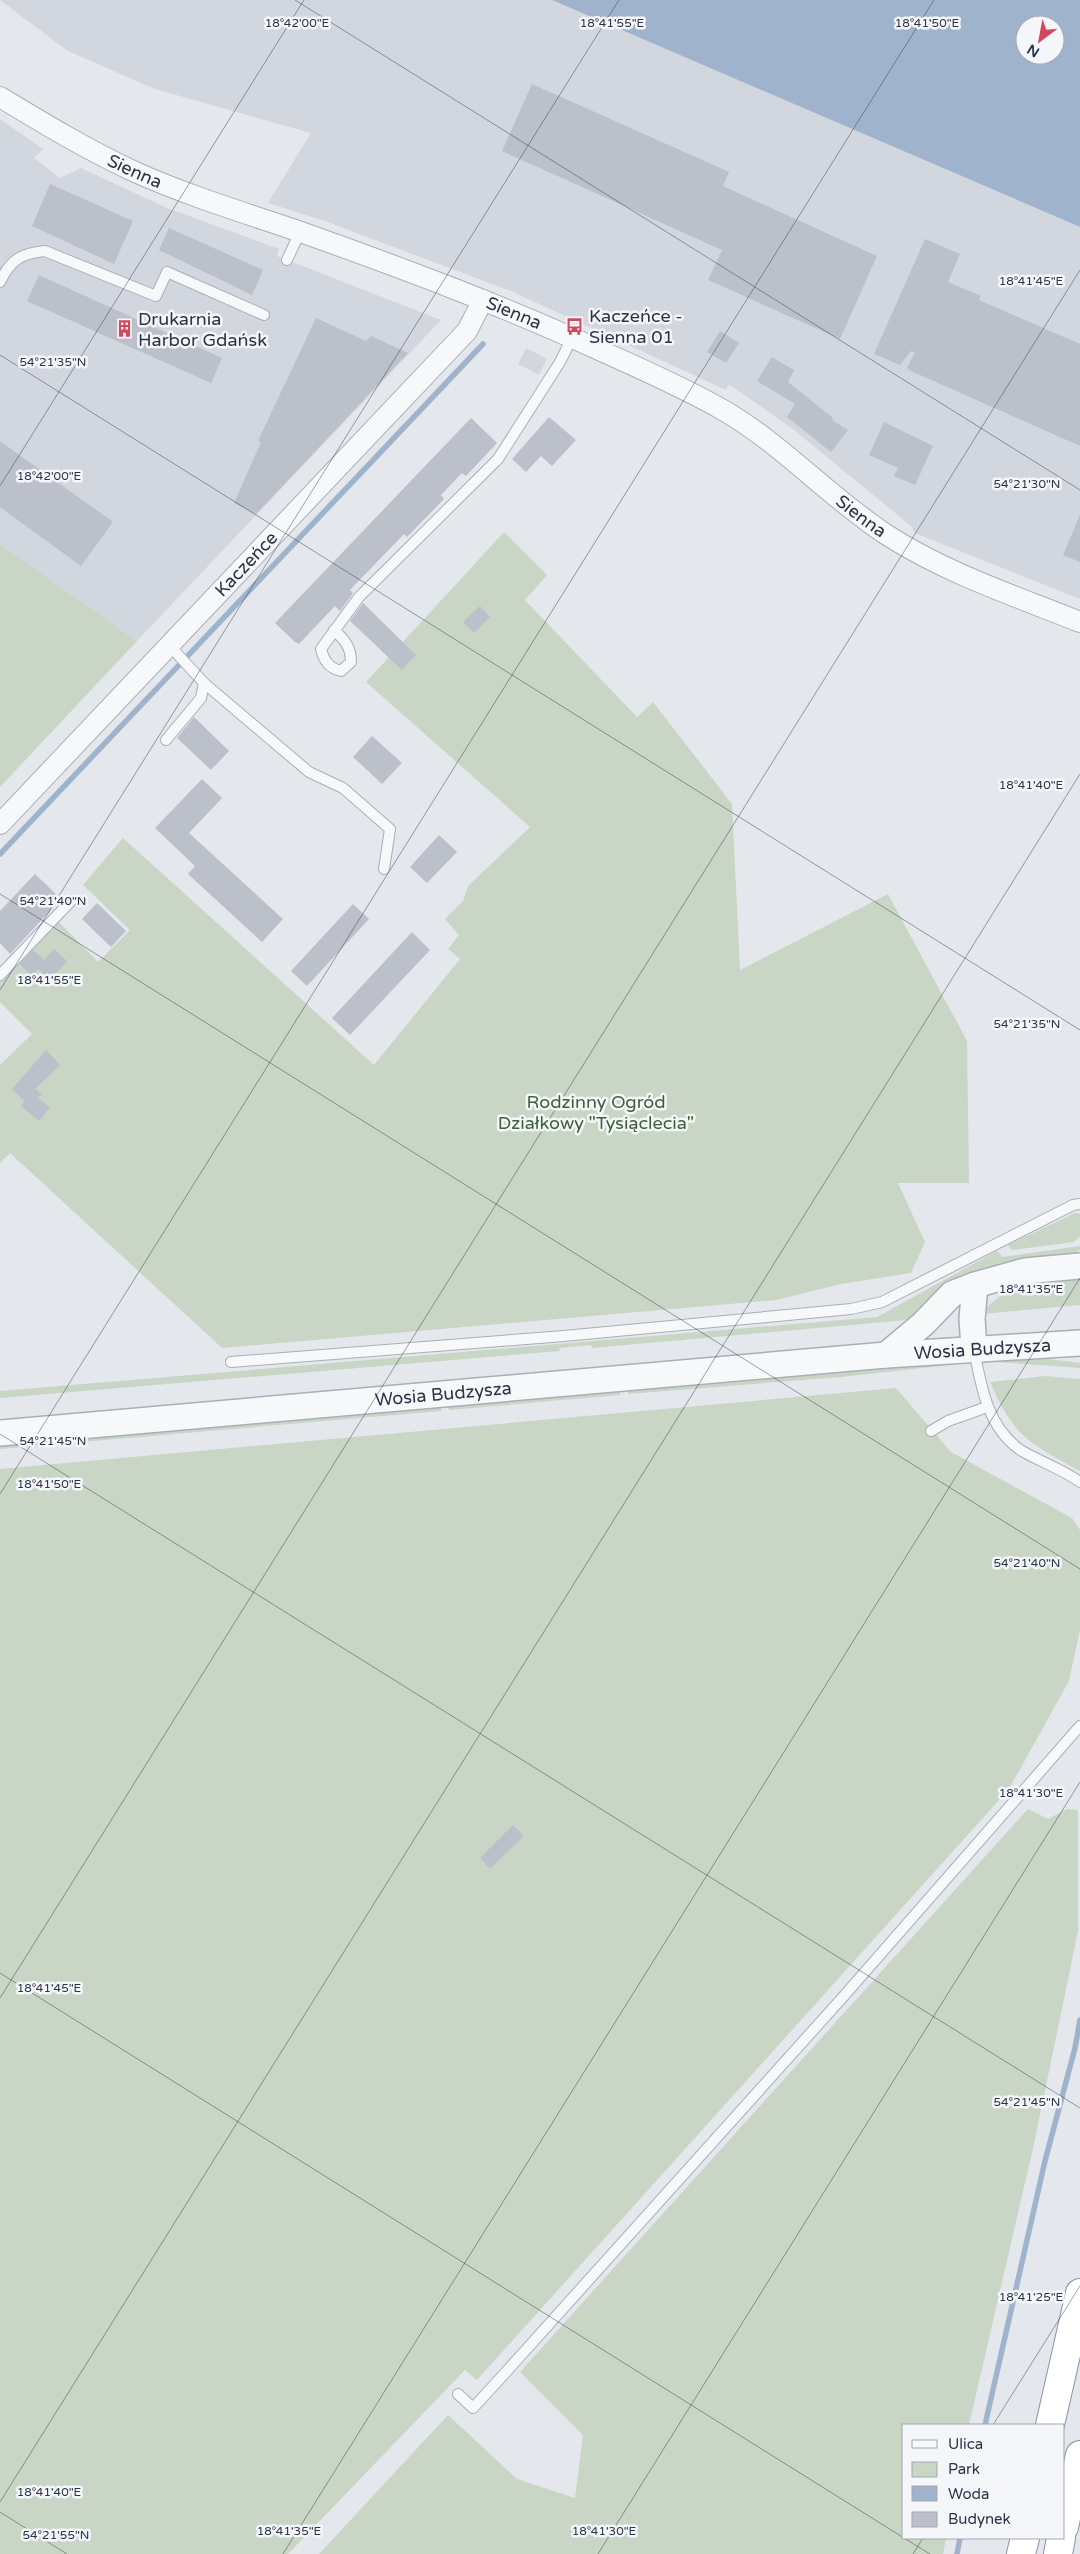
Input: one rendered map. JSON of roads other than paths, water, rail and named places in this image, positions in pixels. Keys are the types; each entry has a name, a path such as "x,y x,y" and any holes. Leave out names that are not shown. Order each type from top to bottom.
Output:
{"highway":[{"path":"1050,2424 1080,2294"},
{"path":"1065,2523 1080,2456"},
{"path":"1021,2554 1025,2539"},
{"path":"1058,2554 1061,2539"}],"street":[{"name":"Sienna","path":"0,97 63,136 133,171 185,192 484,300 572,338 723,410 762,436 856,513 921,555 984,584 1080,622"},
{"name":"Kaczeńce","path":"0,824 173,649 468,331 484,300"},
{"name":"Wosia Budzysza","path":"886,1355 923,1324 952,1294 975,1285 1025,1271 1080,1266"},
{"path":"974,1348 972,1319 975,1285"},
{"name":"Wosia Budzysza","path":"0,1433 886,1355 974,1348 1080,1343"}],"lane":[{"path":"288,260 300,232"},
{"path":"0,282 6,269 26,253 45,251 156,296 168,272 264,315"},
{"path":"334,630 360,597 498,459 560,362 572,338"},
{"path":"173,649 204,683 309,772 343,788 390,829 384,869"},
{"path":"166,740 201,698 204,683"},
{"path":"0,974 71,901"},
{"path":"231,1362 524,1340 851,1309 882,1302 1048,1217 1080,1204"},
{"path":"974,1348 987,1407 1004,1434 1021,1450 1080,1482"},
{"path":"932,1431 948,1421 987,1407"},
{"path":"458,2394 473,2408 843,1997 1080,1726"}],"water":[{"path":"552,0 1080,0 1080,227"}],"waterway":[{"path":"0,854 483,344"},
{"path":"985,2424 1045,2161 1075,2048 1080,2020"},
{"path":"957,2554 960,2539"}],"place":[{"name":"Kaczeńce - Sienna 01","path":"575,326"},
{"name":"Drukarnia Harbor Gdańsk","path":"124,329"}],"park label":[{"name":"Rodzinny Ogród Działkowy \"Tysiąclecia\"","path":"596,1112"}]}
